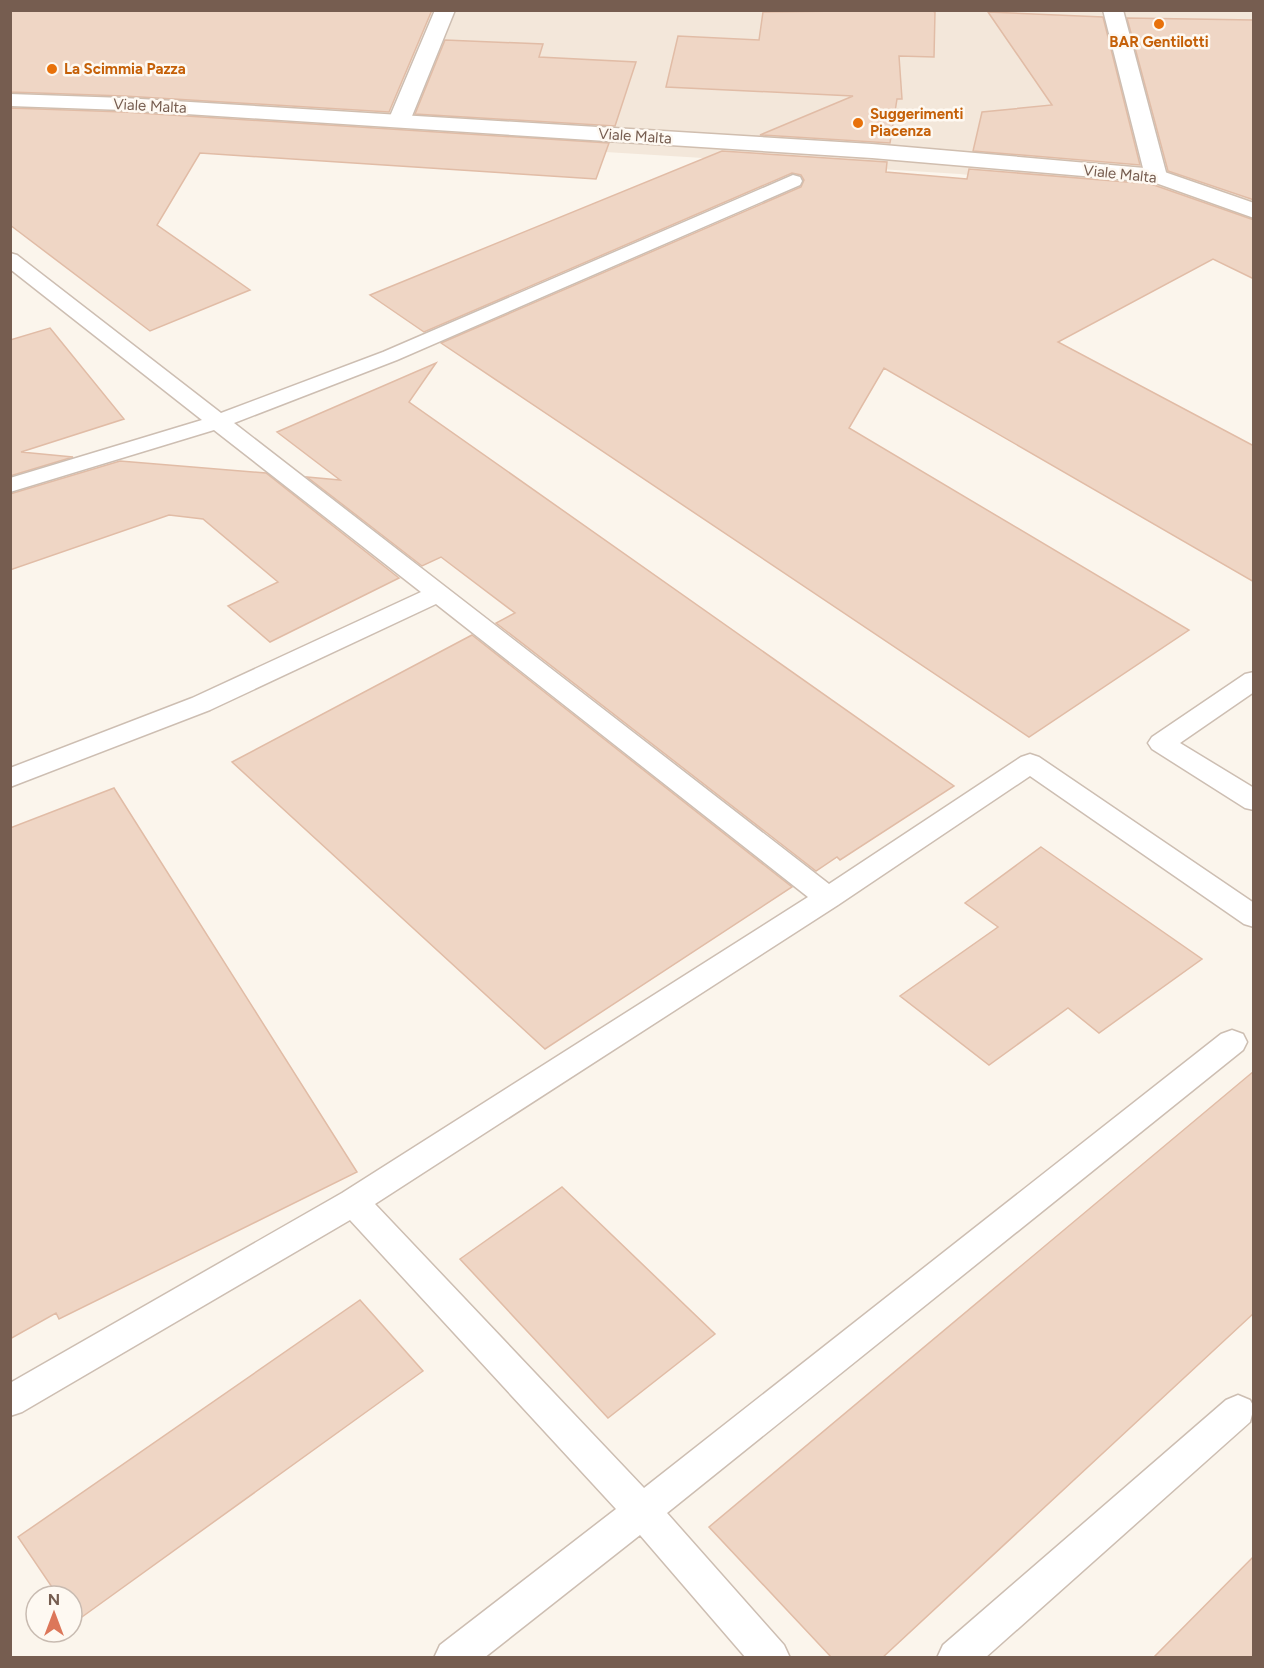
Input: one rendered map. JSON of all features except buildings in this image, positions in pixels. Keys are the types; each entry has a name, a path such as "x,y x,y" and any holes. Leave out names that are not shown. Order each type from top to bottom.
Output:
{"street":[{"path":"399,120 445,10"},
{"path":"1113,10 1156,176"},
{"name":"Viale Malta","path":"10,100 124,104 399,120 872,151 1156,176 1254,212"}],"lane":[{"path":"10,485 220,421 390,356 793,181"},
{"path":"10,259 828,898"},
{"path":"10,778 201,704 439,593"},
{"path":"1254,680 1161,743 1254,801"},
{"path":"10,1401 353,1202 828,898 1030,763 1254,917"},
{"path":"453,1658 642,1511 1232,1042"},
{"path":"353,1202 642,1511 771,1658"},
{"path":"956,1658 1238,1411"}],"shaded area":[{"path":"10,11 1253,11 1253,237 1121,193 960,174 11,115"}],"place":[{"name":"BAR Gentilotti","path":"1159,24"},
{"name":"La Scimmia Pazza","path":"52,69"},
{"name":"Suggerimenti Piacenza","path":"858,123"}]}
